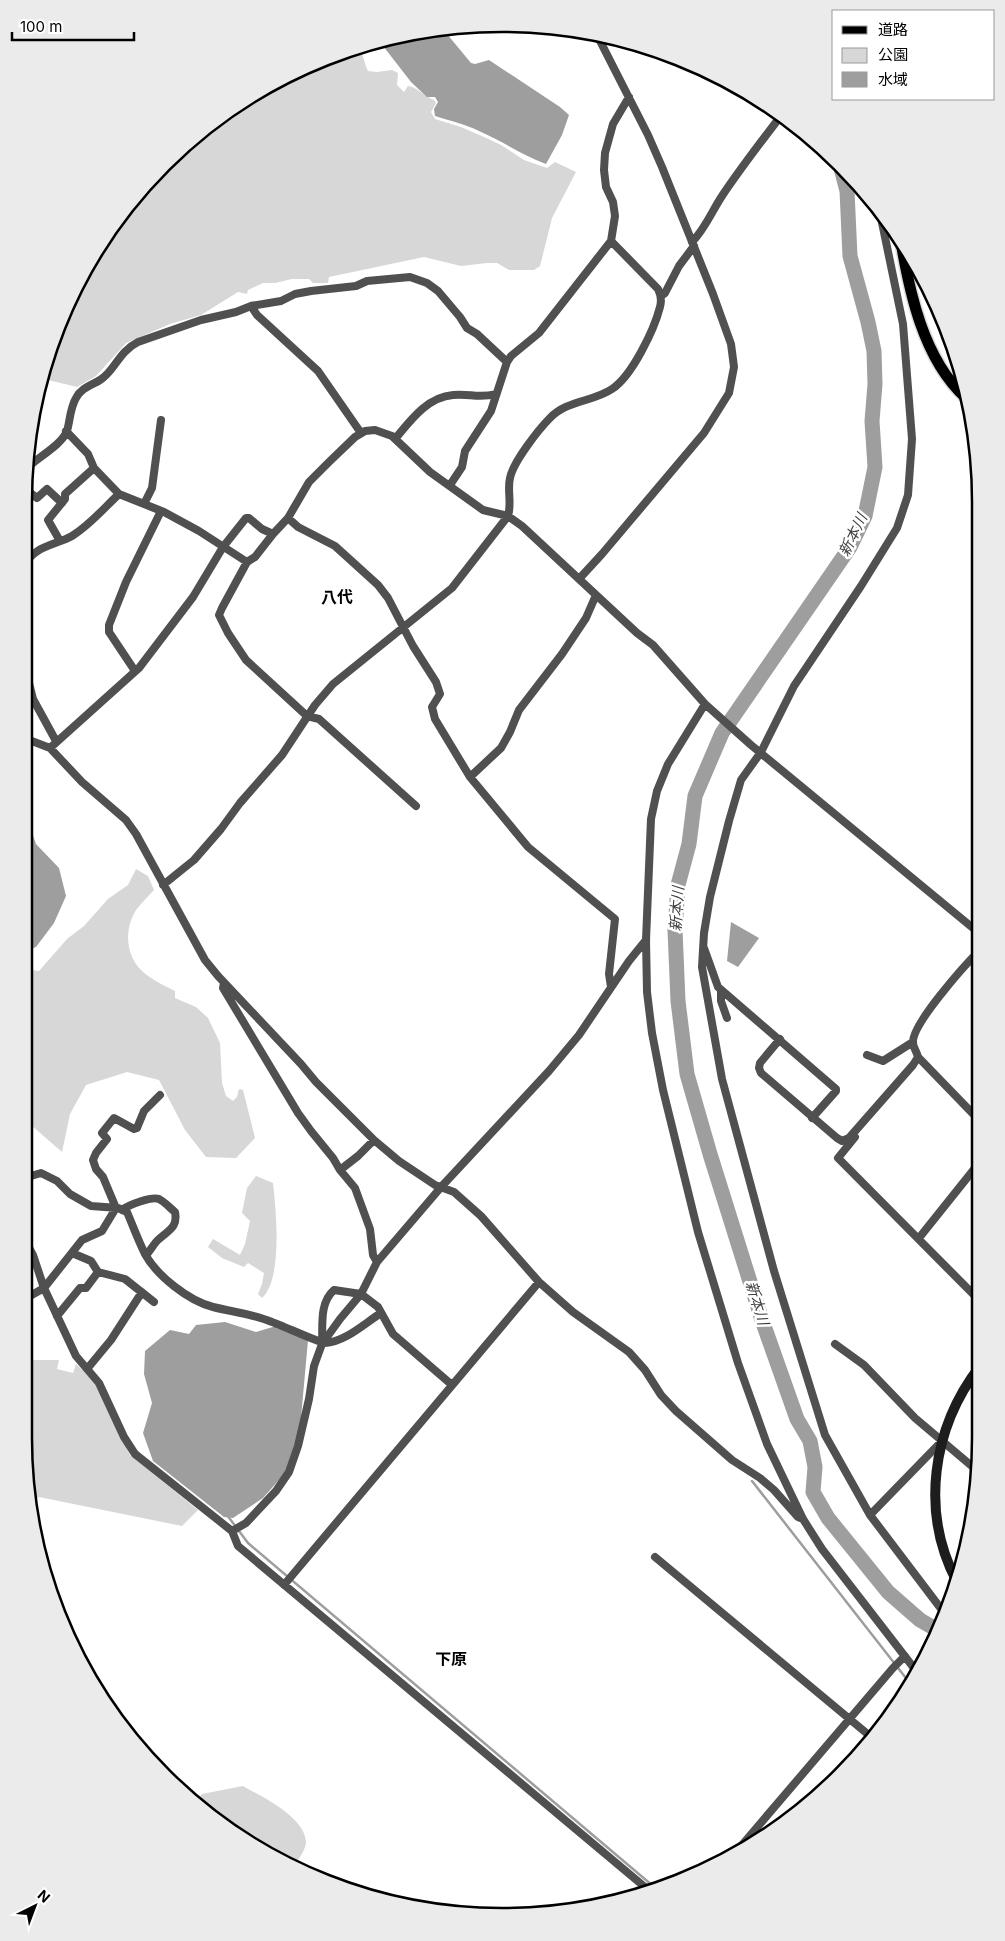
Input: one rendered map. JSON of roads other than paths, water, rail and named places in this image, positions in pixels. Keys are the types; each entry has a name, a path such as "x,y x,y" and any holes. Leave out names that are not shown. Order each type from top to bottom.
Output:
{"main road":[{"path":"903,258 914,303 926,340 947,375 958,388"}],"street":[{"path":"579,579 704,433 729,393 734,367 731,344 693,244 648,135 602,44"},
{"path":"450,485 462,466 465,451 491,411 507,362 511,356 539,333 611,241 615,216 613,202 606,187 605,153 613,124 629,97"},
{"path":"661,296 665,293 712,210 733,178 777,121"},
{"path":"883,227 903,324 912,439 908,495 897,528 866,579 794,686 761,752 742,780 731,813 710,896 702,967 722,1079 776,1280 825,1435 870,1515 941,1608"},
{"path":"163,885 194,860 221,829 240,803 282,755 307,716 333,684 439,601 452,588 508,516 510,508 510,478 516,463 551,417 564,407 597,396 613,388 630,370 644,349 660,307 661,296 658,289 611,241"},
{"path":"35,460 50,450 66,431 76,398 86,387 102,379 128,347 201,320 236,312 251,306 281,301 295,294 311,290 356,286 367,281 410,276 427,283 438,291 467,328 478,334 507,362"},
{"path":"251,306 257,315 318,371 361,433"},
{"path":"395,439 412,418 434,401 453,395 485,397 496,394"},
{"path":"144,504 152,488 161,420"},
{"path":"416,806 319,719 307,716 246,660 228,633 219,615 247,562 255,556 288,518 309,482 355,437 361,433 375,430 392,436 430,472 483,510 508,516 653,645 708,706 752,745 972,927"},
{"path":"66,431 88,454 94,468 118,494 162,511 247,562"},
{"path":"60,541 48,520 65,499 65,494 94,468"},
{"path":"32,495 37,498 47,489 62,503"},
{"path":"32,555 72,536 82,529 118,494"},
{"path":"135,671 110,632 108,625 126,582 162,511"},
{"path":"50,748 56,741 70,732 83,717 135,671 193,597 223,547 246,518 250,518 262,529 273,534"},
{"path":"288,518 298,527 336,546 378,585 388,598 403,628 436,682 440,694 432,707 435,719 470,777 534,853 615,919 609,974 611,987"},
{"path":"470,777 501,748 519,710 586,618 596,595"},
{"path":"32,694 56,741"},
{"path":"708,706 668,764 657,791 651,819 646,940 647,992 652,1033 669,1115 698,1232 738,1363 767,1444 803,1518 822,1549 913,1667"},
{"path":"32,741 50,748 82,782 126,820 136,834 205,960 224,983 270,1029 326,1093 374,1140 399,1161 435,1185 454,1192 481,1216 539,1282 573,1312 629,1352 645,1370 661,1395 676,1411 732,1460 760,1478 774,1490 798,1517 803,1518"},
{"path":"232,1531 246,1522 276,1491 289,1472 298,1446 309,1399 314,1366 322,1344 361,1294 377,1262 442,1186 550,1071 579,1035 611,987 646,940"},
{"path":"703,946 714,979 722,990 836,1089 812,1118"},
{"path":"868,1055 883,1061 912,1042 916,1032 940,995 972,959"},
{"path":"224,983 224,988 298,1113 340,1170 356,1188 370,1229 373,1255 377,1262"},
{"path":"722,990 721,1001 727,1018"},
{"path":"780,1040 760,1063 761,1073 830,1134 842,1141 849,1138 918,1058"},
{"path":"912,1042 918,1058 972,1113"},
{"path":"119,1209 103,1176 96,1169 93,1160 107,1139 102,1133 114,1118 134,1129 136,1128 144,1111 160,1095"},
{"path":"876,1108 875,1114 838,1158 972,1292"},
{"path":"340,1170 374,1140"},
{"path":"919,1238 972,1172"},
{"path":"32,1176 41,1173 57,1181 70,1194 90,1206 119,1209 127,1212 146,1255 164,1278 194,1299 211,1307 257,1316 294,1330 322,1344 335,1341 381,1313"},
{"path":"32,1294 40,1292 82,1240 102,1231 119,1209 128,1204 155,1198 161,1200 175,1212 176,1220 172,1228 159,1239 146,1255"},
{"path":"32,1252 44,1288 76,1356 99,1383 124,1437 135,1454 232,1531 238,1546 644,1887"},
{"path":"72,1253 91,1261 98,1272 125,1279 154,1302"},
{"path":"57,1316 80,1288 86,1288 98,1272"},
{"path":"284,1585 539,1282"},
{"path":"322,1344 322,1318 328,1294 334,1290 361,1294 378,1307 393,1334 452,1385"},
{"path":"87,1369 111,1340 142,1292"},
{"path":"835,1344 864,1365 915,1418 971,1466"},
{"path":"953,1573 948,1564 937,1518 934,1481 942,1441 954,1408 972,1377"},
{"path":"870,1515 942,1441"},
{"path":"655,1557 868,1734"},
{"path":"745,1842 849,1718 905,1656"}],"water":[{"path":"449,36 471,63 475,64 489,60 569,115 562,135 546,164 463,124 435,116 434,109 438,102 435,97 427,97 411,82 385,48"},
{"path":"32,833 36,844 59,868 66,896 54,923 36,947 32,949"},
{"path":"731,922 759,938 738,967 727,961"},
{"path":"225,1322 256,1332 276,1326 308,1340 300,1429 286,1472 263,1498 233,1518 224,1517 153,1461 143,1433 152,1403 144,1374 145,1351 170,1330 189,1334 196,1325"}],"waterway":[{"name":"新本川","path":"844,180 847,191 850,256 874,351 875,384 872,421 875,467 865,516 850,547 722,733 695,796 689,844 678,885 675,930 678,1001 687,1074 762,1320 797,1419 810,1441 815,1467 813,1492 828,1518 888,1592 920,1620 933,1627"},
{"path":"752,1481 907,1679"},
{"path":"227,1515 248,1543 651,1885"}],"district":[{"name":"八代","path":"337,597"},
{"name":"下原","path":"451,1659"}]}
